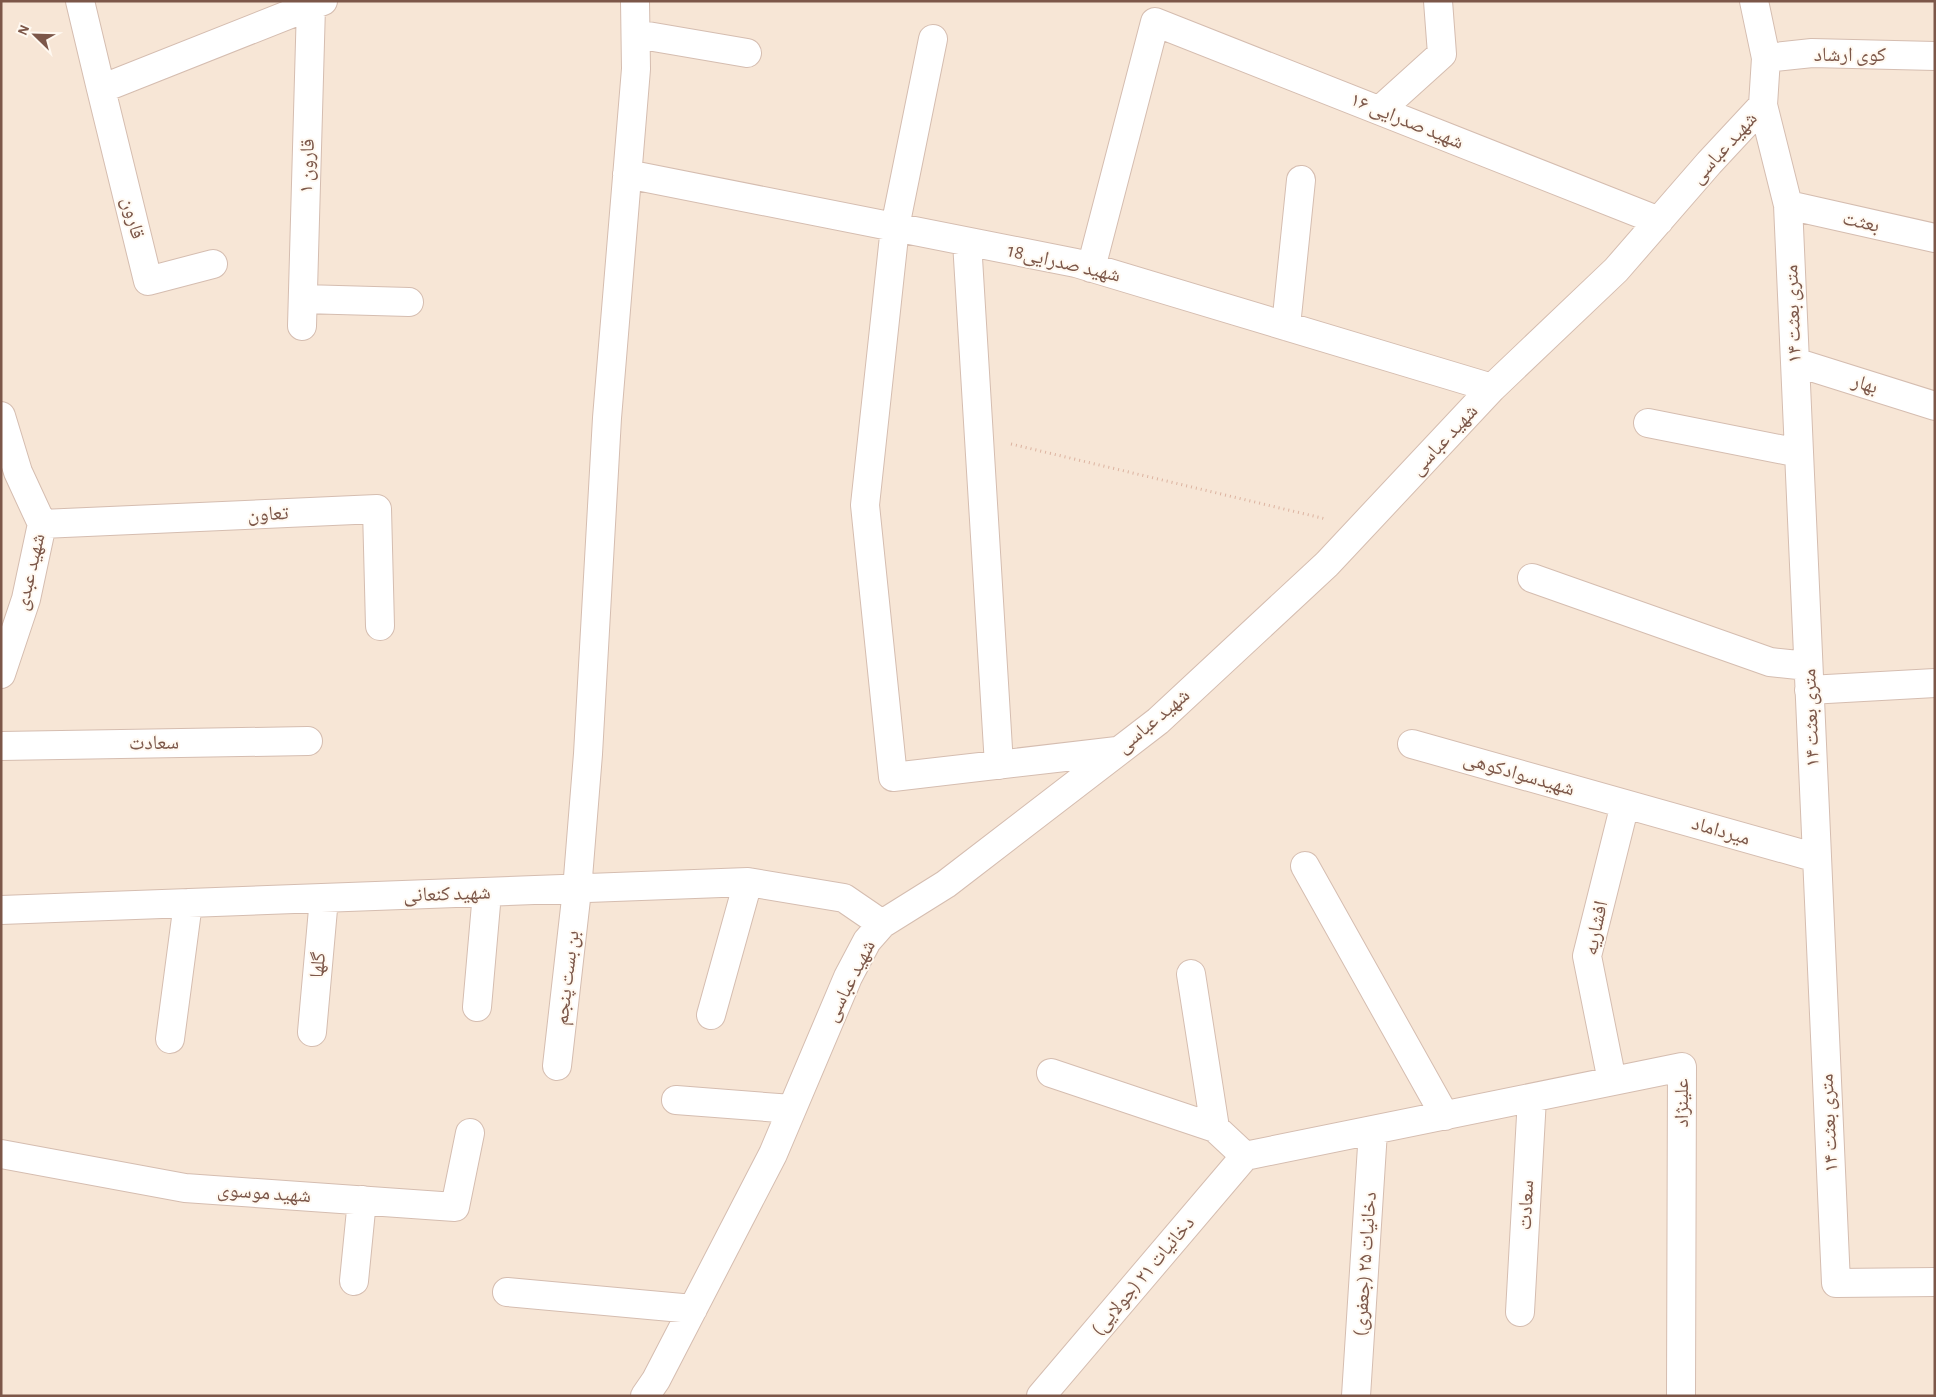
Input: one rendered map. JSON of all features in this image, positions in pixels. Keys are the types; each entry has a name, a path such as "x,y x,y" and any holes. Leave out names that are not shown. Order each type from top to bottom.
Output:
{"street":[{"name":"قارون","path":"80,1 148,281 213,264"},
{"name":"بن بست پنجم","path":"556,1066 577,890 588,754 607,418 636,69 636,1"},
{"path":"1380,110 1442,54 1438,1"},
{"name":"۱۴ متری بعثت","path":"1754,1 1766,58 1763,105 1788,205 1836,1283 1935,1282"},
{"path":"102,89 317,4"},
{"name":"قارون ۱","path":"302,326 317,4"},
{"name":"شهید صدرایی ۱۶","path":"1091,268 1155,22 1659,221"},
{"path":"636,34 747,53"},
{"path":"933,39 894,227 865,505 893,777 1119,750"},
{"name":"کوی ارشاد","path":"1766,58 1812,53 1935,56"},
{"name":"شهید عباسی","path":"645,1396 656,1380 773,1154 848,977 868,941 882,924 946,884 1158,721 1327,564 1492,388 1616,270 1763,105"},
{"name":"شهید صدرایی18","path":"627,174 1091,268 1492,388"},
{"path":"1286,326 1300,180"},
{"name":"بعثت","path":"1788,205 1935,238"},
{"path":"967,242 998,764"},
{"path":"303,299 409,302"},
{"name":"بهار","path":"1795,362 1935,406"},
{"name":"شهید عبدی","path":"1,416 18,472 42,524 26,599 2,667"},
{"path":"1648,423 1799,453"},
{"name":"تعاون","path":"42,524 377,509 380,626"},
{"path":"1532,578 1770,662 1809,678 1935,683"},
{"name":"سعادت","path":"1,746 308,741"},
{"name":"شهیدسوادکوهی","path":"1412,744 1625,804"},
{"name":"میرداماد","path":"1625,804 1817,858"},
{"name":"افشاریه","path":"1612,1081 1587,956 1625,804"},
{"path":"1305,866 1445,1116"},
{"path":"711,1015 748,882"},
{"name":"شهید کنعانی","path":"1,910 577,890 748,882 844,898 882,924"},
{"path":"477,1007 488,892"},
{"name":"گلها","path":"312,1032 324,898"},
{"path":"170,1039 188,903"},
{"path":"1191,974 1215,1128"},
{"name":"علینژاد","path":"1245,1156 1682,1067 1674,1395"},
{"path":"1052,1073 1215,1128 1245,1156"},
{"name":"سعادت","path":"1520,1312 1532,1098"},
{"path":"676,1100 792,1108"},
{"name":"دخانیات ۲۵ (جعفری)","path":"1356,1396 1373,1131"},
{"name":"شهید موسوی","path":"1,1154 185,1188 454,1207 470,1133"},
{"name":"دخانیات ۲۱ (جولایی)","path":"1041,1396 1245,1156"},
{"path":"354,1281 362,1200"},
{"path":"507,1292 693,1309"}],"path":[{"path":"979,436 1361,528"}],"shaded area":[{"path":"1,1 1935,1 1935,1396 1,1396"}]}
